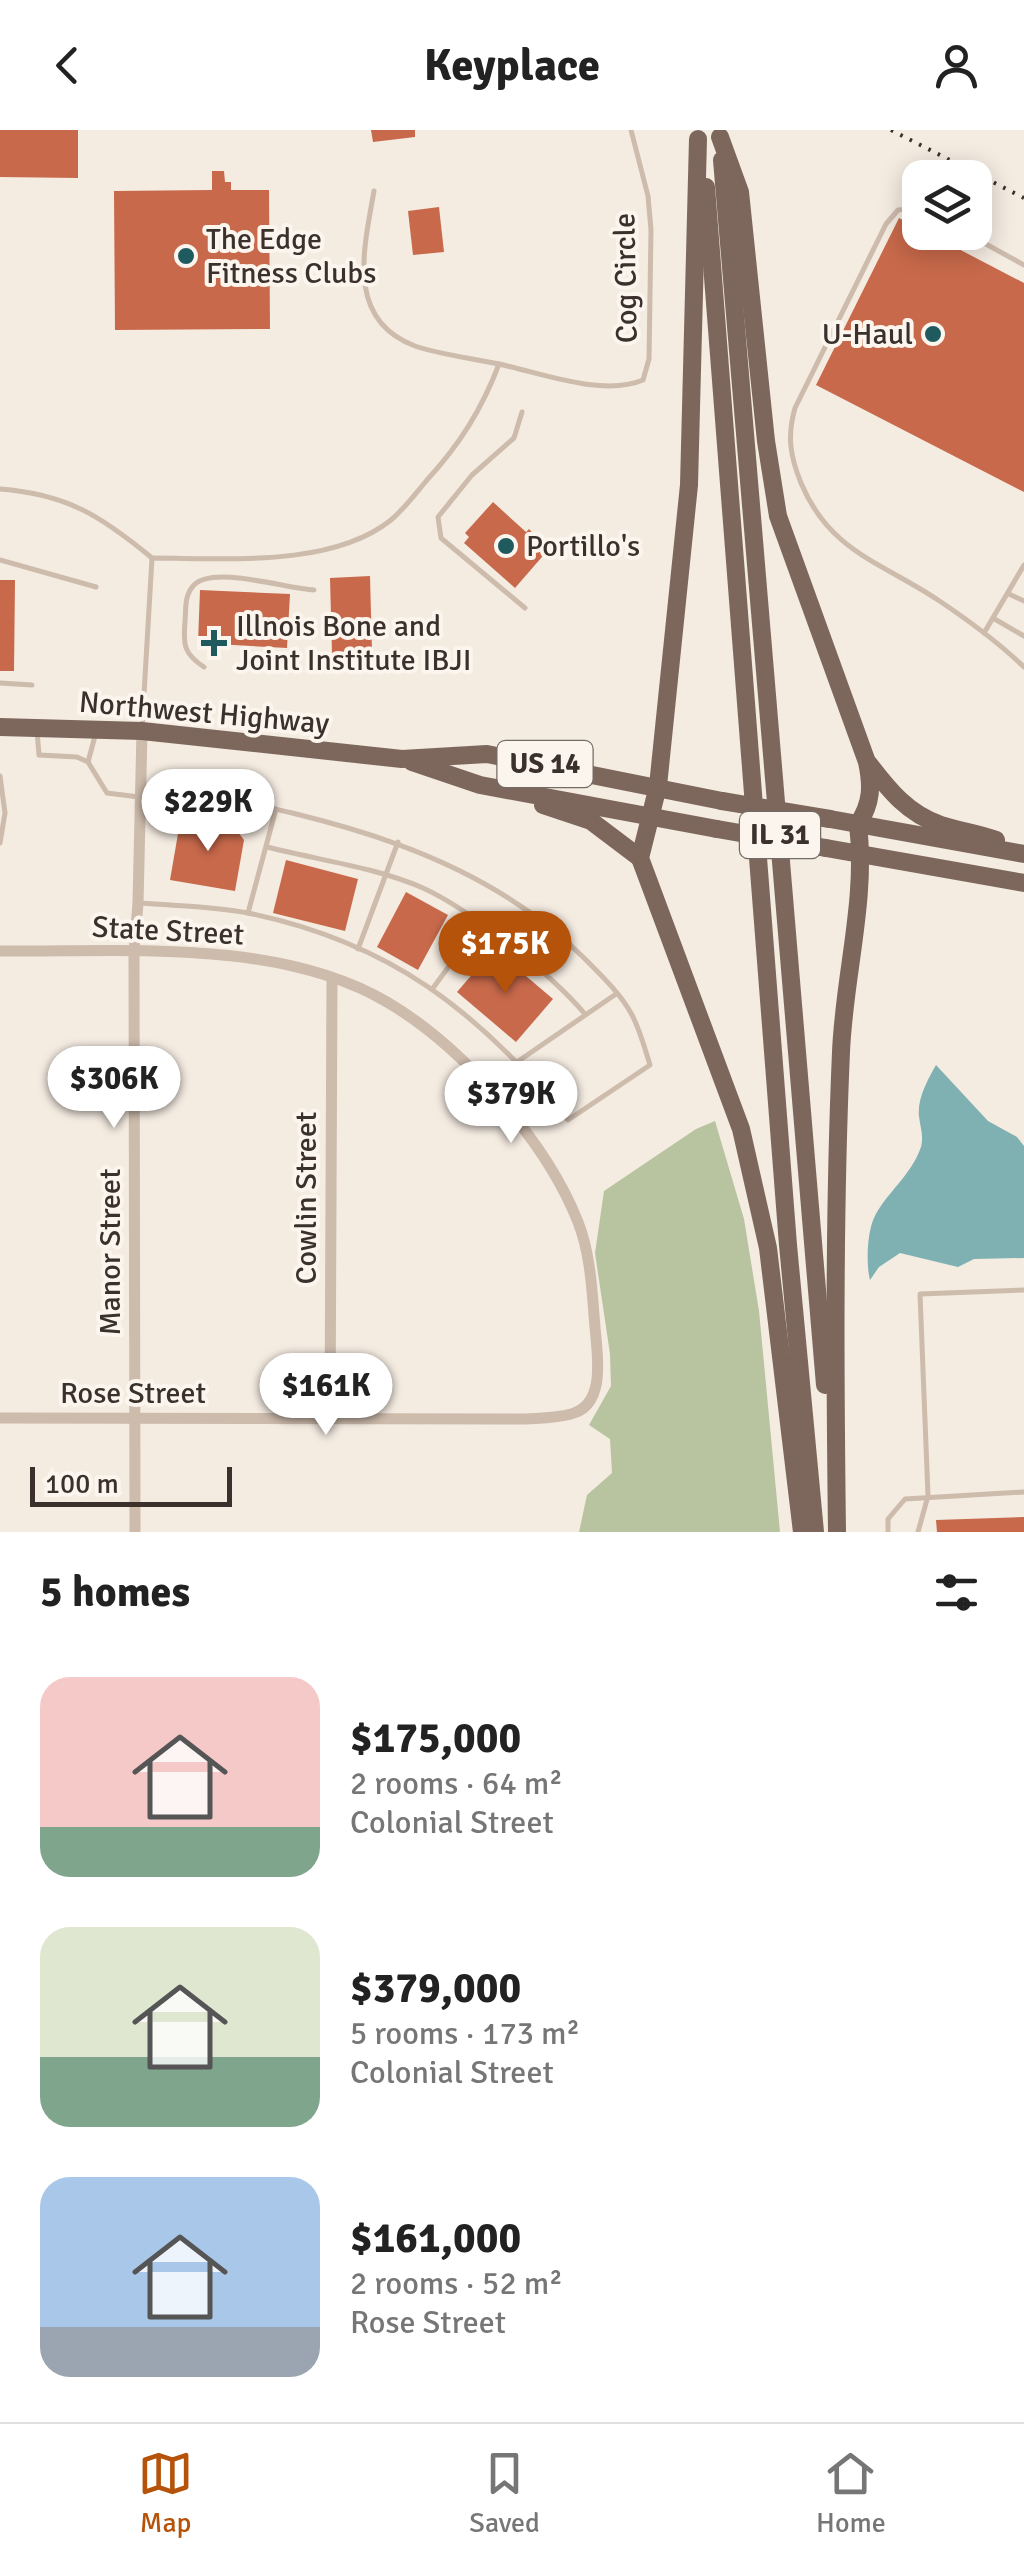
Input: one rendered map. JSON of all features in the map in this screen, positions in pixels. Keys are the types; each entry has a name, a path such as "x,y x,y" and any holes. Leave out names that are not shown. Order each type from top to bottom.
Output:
{"main road":[{"path":"698,134 691,456 658,786 640,858 740,1129 768,1248 802,1532"},
{"name":"IL 31","path":"698,134 707,196 788,1245 815,1532"},
{"path":"720,134 740,192 766,441 778,516 868,762 870,800 858,824 862,856 842,1040 837,1137 836,1532"},
{"name":"IL 31","path":"720,134 836,1532"},
{"name":"Northwest Highway","path":"0,727 142,731 402,759 486,754 1024,853"},
{"name":"Northwest Highway","path":"402,759 480,785 1024,883"},
{"path":"868,762 894,796 915,813 1024,853"},
{"path":"480,785 591,822 640,858"}],"street":[{"name":"Manor Street","path":"134,1532 134,952 142,731"},
{"name":"State Street","path":"0,950 190,952 241,957 332,978 384,1000 429,1030 459,1057 529,1136 579,1224 590,1280 598,1372"},
{"name":"Cowlin Street","path":"330,1418 332,978"},
{"name":"Rose Street","path":"0,1418 526,1419 575,1414 592,1397 598,1372"}],"lane":[{"name":"Cog Circle","path":"499,364 604,387 624,388 643,380 650,359 651,230 648,196 630,130"},
{"path":"0,489 72,502 120,531 152,558 288,555 322,550 365,535 390,520 444,462 477,416 499,364 416,346 382,324 364,288 364,248 374,191"},
{"path":"902,210 886,224 801,394 792,420 790,454 808,500 831,532 937,599 1024,667"},
{"path":"992,247 1024,265"},
{"path":"522,412 514,438 472,475 438,517 441,538 525,608"},
{"path":"142,731 152,558"},
{"path":"0,560 96,586"},
{"path":"984,634 1024,566"},
{"path":"204,666 190,658 183,646 186,597 194,585 206,578 264,579 288,590 314,590"},
{"path":"1008,593 1024,602"},
{"path":"993,618 1024,636"},
{"path":"0,682 32,685"},
{"path":"37,728 39,755 77,757 88,762 107,792 140,798"},
{"path":"88,762 96,730"},
{"path":"0,776 4,788 0,843"},
{"path":"138,903 248,913 358,950 418,978 490,1034 568,1120 650,1065 632,1014 616,994 565,940 516,904 398,842 182,789"},
{"path":"248,913 276,809"},
{"path":"358,950 398,842"},
{"path":"267,848 424,888 480,924 546,976 586,1014"},
{"path":"433,988 480,924"},
{"path":"517,1062 616,994"},
{"path":"918,1532 928,1496 920,1294 1024,1290"},
{"path":"888,1532 888,1519 904,1499 1024,1492"}],"green space":[{"path":"715,1121 744,1219 759,1311 780,1532 579,1532 587,1495 612,1473 610,1439 589,1425 611,1386 595,1253 604,1191 696,1129"}],"water":[{"path":"936,1065 988,1121 1017,1137 1024,1146 1024,1258 974,1259 958,1267 900,1253 879,1267 870,1280 868,1249 872,1224 921,1147 920,1103"}],"building":[{"path":"0,130 78,130 78,178 0,177"},
{"path":"371,130 415,130 415,137 373,142"},
{"path":"212,171 224,171 231,190 269,190 270,329 115,330 114,191 212,190"},
{"path":"439,207 444,252 413,255 408,211"},
{"name":"U-Haul","path":"899,218 902,250 961,250 1024,283 1024,492 816,385"},
{"name":"Portillo's","path":"493,502 526,532 529,529 548,550 515,588 464,543 469,537 465,533"},
{"path":"370,576 372,652 332,653 330,578"},
{"path":"0,580 15,580 14,671 0,671"},
{"path":"200,590 290,594 287,648 198,643"},
{"path":"195,817 232,824 244,840 235,891 170,880 179,828"},
{"path":"286,860 358,879 345,931 273,913"},
{"path":"406,892 448,915 418,970 377,947"},
{"path":"494,949 553,999 516,1042 457,992"},
{"path":"1024,1517 1024,1532 937,1532 936,1520"}],"railway":[{"path":"891,130 1024,198"}],"place":[{"name":"The Edge Fitness Clubs","path":"186,256"},
{"name":"U-Haul","path":"933,334"},
{"name":"Portillo's","path":"506,546"},
{"name":"Illnois Bone and Joint Institute IBJI","path":"214,643"}]}
